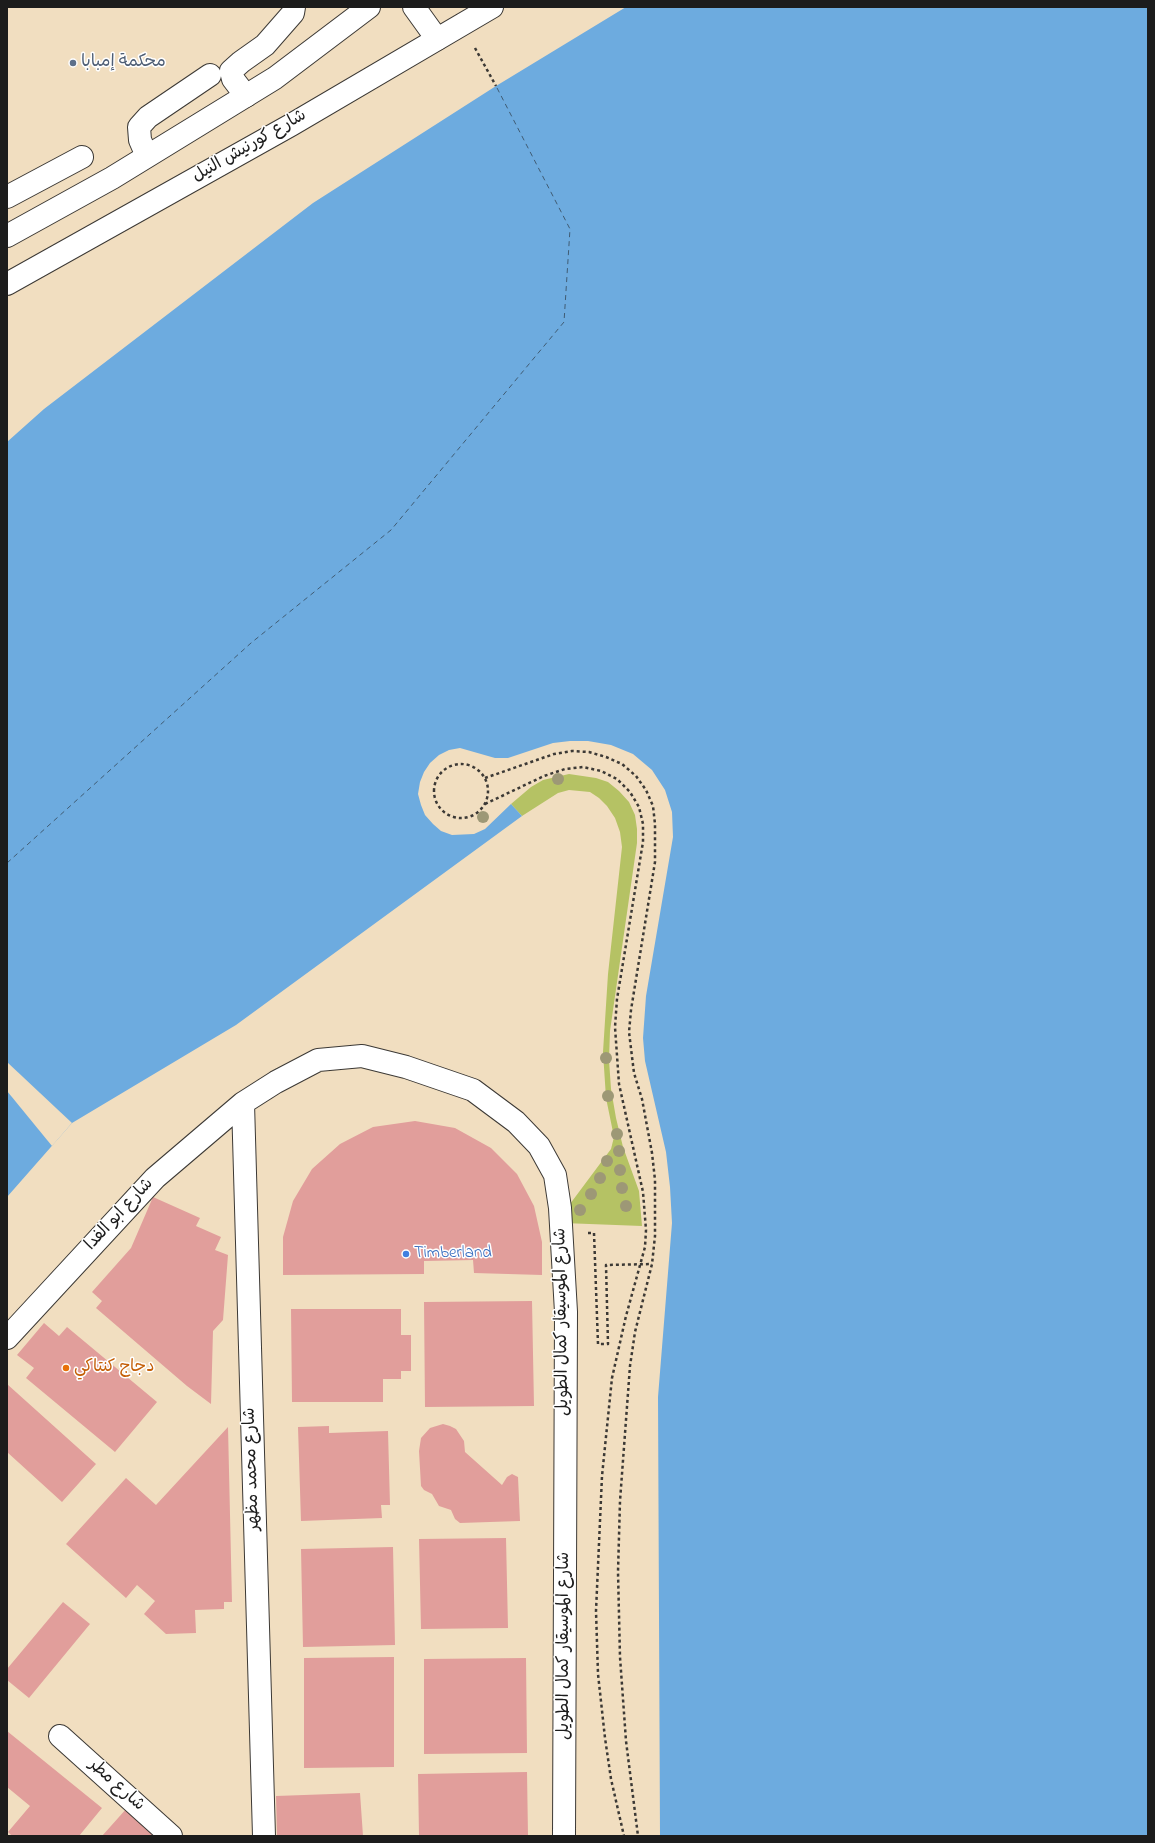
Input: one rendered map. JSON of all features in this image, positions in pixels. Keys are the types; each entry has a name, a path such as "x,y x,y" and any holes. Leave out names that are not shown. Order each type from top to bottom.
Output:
{"street":[{"path":"246,96 233,79 231,71 265,45 293,13 294,7"},
{"path":"7,236 112,178 275,78 369,7"},
{"path":"414,7 437,39"},
{"name":"شارع كورنيش النيل","path":"7,284 284,128 492,7"},
{"path":"148,156 140,140 139,127 148,117 210,75"},
{"path":"7,197 82,157"},
{"name":"شارع الموسيقار كمال الطويل","path":"243,1103 276,1082 318,1060 362,1056 406,1067 473,1090 516,1122 540,1146 555,1175 562,1234 566,1312 564,1836"},
{"name":"شارع ابو الفدا","path":"7,1338 155,1178 243,1103"},
{"name":"شارع محمد مظهر","path":"243,1103 264,1836"},
{"name":"شارع مطر","path":"60,1736 171,1836"}],"path":[{"path":"462,25 496,86"},
{"path":"485,778 554,754 572,751 589,752 622,764 636,776 646,790 653,806 656,824 655,862 631,1010 629,1032 634,1073 648,1126 655,1180 655,1229 652,1264 635,1332 627,1396 620,1501 618,1572 620,1657 626,1741 638,1836"},
{"path":"463,764 472,766 485,778 488,786 488,795 485,804 480,811 472,816 455,817 447,814 440,808 434,791 436,782 446,769 454,765 463,764"},
{"path":"485,804 544,776 565,769 583,767 601,771 616,780 630,792 639,807 644,824 644,842 617,999 615,1028 619,1084 646,1211 645,1247 626,1316 612,1378 602,1476 596,1611 598,1674 604,1738 611,1779 624,1836"},
{"path":"562,1234 594,1233 598,1344 608,1344 606,1265 652,1264"}],"green space":[{"path":"569,774 596,778 608,782 629,802 635,815 637,843 610,1031 609,1060 611,1089 616,1118 623,1147 639,1191 642,1226 563,1223 570,1204 611,1149 614,1137 606,1098 603,1052 608,974 622,847 620,832 615,818 607,806 590,792 569,790 558,793 522,816 511,804 531,787 543,780"}],"water":[{"path":"626,7 1148,7 1148,1836 660,1836 658,1397 672,1223 666,1152 645,1061 643,1038 646,996 673,837 672,812 665,790 652,770 633,754 611,745 588,741 570,741 553,743 508,758 495,758 460,748 449,750 439,755 430,763 424,772 420,782 418,794 425,815 441,831 452,835 474,834 485,829 511,804 522,816 236,1025 72,1123 7,1197 7,442 44,409 313,203 496,86"}],"pier":[{"path":"7,1062 72,1123 52,1146 7,1091"}],"building":[{"path":"415,1121 455,1128 491,1148 517,1174 534,1206 542,1242 542,1275 474,1273 473,1260 424,1261 424,1274 283,1275 283,1237 293,1201 312,1169 340,1144 373,1127"},
{"path":"153,1197 200,1218 196,1226 221,1237 215,1250 228,1255 223,1320 213,1331 211,1404 187,1386 96,1308 102,1301 92,1292 131,1248"},
{"path":"532,1301 534,1406 425,1407 424,1302"},
{"path":"291,1309 401,1309 401,1335 411,1335 411,1371 401,1371 401,1379 383,1379 383,1402 292,1402"},
{"path":"44,1323 59,1336 67,1327 157,1402 115,1452 26,1378 34,1368 17,1355"},
{"path":"7,1384 96,1464 62,1502 7,1452"},
{"path":"443,1424 456,1429 464,1441 465,1452 502,1485 507,1477 512,1474 518,1477 520,1521 460,1523 455,1519 451,1510 439,1506 432,1494 424,1490 421,1486 419,1451 421,1438 430,1428"},
{"path":"329,1426 329,1433 388,1431 390,1505 381,1505 382,1518 301,1521 298,1427"},
{"path":"228,1427 232,1602 224,1602 224,1609 195,1610 196,1633 166,1634 144,1614 155,1601 137,1585 126,1598 66,1544 126,1478 156,1505"},
{"path":"506,1538 508,1628 421,1629 419,1539"},
{"path":"393,1547 395,1645 303,1647 301,1549"},
{"path":"63,1602 90,1624 29,1698 7,1680 7,1669"},
{"path":"394,1657 394,1767 304,1768 304,1658"},
{"path":"526,1658 527,1753 424,1754 424,1659"},
{"path":"7,1731 102,1808 79,1836 12,1836 8,1832 30,1806 7,1787"},
{"path":"527,1772 528,1836 419,1836 418,1774"},
{"path":"360,1793 363,1836 277,1836 276,1796"},
{"path":"127,1808 158,1836 102,1836"}],"ferry route":[{"path":"7,863 251,643 391,530 564,322 570,229 496,86"}],"place":[{"name":"محكمة إمبابا","path":"73,63"},
{"name":"Timberland","path":"406,1254"},
{"name":"دجاج كنتاكي","path":"66,1368"}]}
